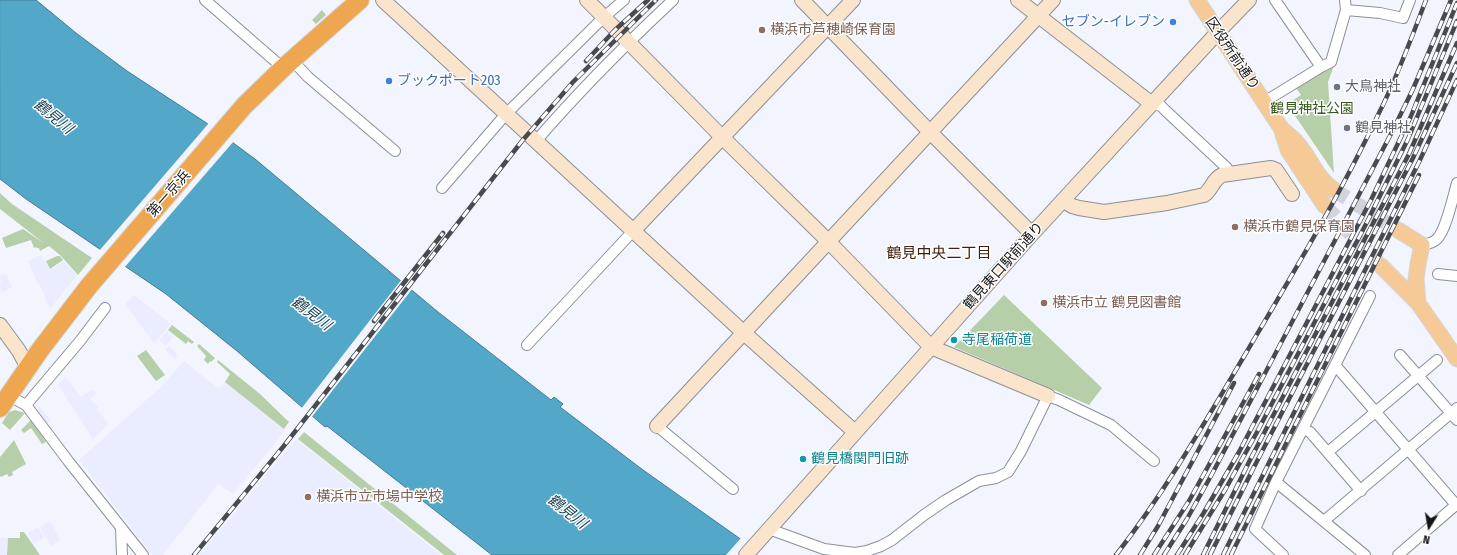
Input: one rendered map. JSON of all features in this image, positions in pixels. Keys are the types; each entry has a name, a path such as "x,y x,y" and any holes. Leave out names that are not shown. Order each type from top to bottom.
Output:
{"highway":[{"name":"第一京浜","path":"3,399 89,286 244,106 287,64 360,0"}],"main road":[{"name":"区役所前通り","path":"1197,0 1281,128 1298,144 1315,170 1329,187 1334,190"},
{"name":"区役所前通り","path":"1281,128 1288,150 1325,206"},
{"path":"1398,230 1422,245 1416,279 1418,303"},
{"path":"1381,266 1418,303 1457,359"}],"street":[{"path":"205,0 287,64 308,77 395,151"},
{"path":"383,0 744,333 855,432"},
{"path":"587,0 828,242 931,348 1059,400 1111,425 1154,461"},
{"path":"442,188 506,114 604,16 624,0"},
{"path":"536,141 577,94 628,41 672,0"},
{"path":"802,0 930,132 1032,234"},
{"path":"527,345 634,230 853,0"},
{"path":"1018,0 1152,104 1161,106 1227,168 1227,174"},
{"path":"733,489 657,426 1054,0"},
{"name":"鶴見東口駅前通り","path":"746,555 1032,234 1249,0"},
{"path":"1275,0 1321,67"},
{"path":"1264,102 1331,62 1345,5 1403,18 1410,0"},
{"path":"1063,200 1078,208 1099,212 1154,205 1204,195 1208,192 1218,176 1274,168 1292,194"},
{"path":"1422,245 1430,244 1436,240 1441,233 1457,183"},
{"path":"1438,274 1457,276"},
{"path":"1283,555 1255,529 1276,482 1370,296"},
{"path":"26,405 105,308"},
{"path":"0,325 19,351 28,368"},
{"path":"1324,522 1409,450 1455,414 1400,355"},
{"path":"1328,452 1437,360"},
{"path":"1335,365 1457,505 1398,555"},
{"path":"766,532 824,549 855,553 881,546 892,540 946,500 983,479 996,478 1008,472 1021,451 1048,396"},
{"path":"3,399 26,405 143,555"},
{"path":"1304,428 1310,432 1361,491"},
{"path":"1276,482 1365,555"},
{"path":"122,528 122,555"}],"shaded area":[{"path":"41,255 50,270 63,261 77,275 50,309 28,261"},
{"path":"6,273 12,287 2,293 0,288 0,276"},
{"path":"134,295 171,324 154,343 125,304"},
{"path":"167,331 173,337 166,346 159,340"},
{"path":"169,346 178,355 175,359 165,350"},
{"path":"184,361 218,388 225,382 285,431 233,494 218,484 163,555 152,555 79,460 161,387"},
{"path":"65,376 81,397 91,390 96,393 90,399 99,407 97,409 108,424 93,439 58,385"},
{"path":"40,406 51,421 47,424 36,411"},
{"name":"横浜市立市場中学校","path":"296,439 441,555 199,555"},
{"path":"50,521 61,540 51,546 40,527"},
{"path":"38,527 44,538 34,544 28,533"},
{"path":"0,538 8,538 7,555 0,555"}],"green space":[{"path":"322,10 326,15 316,24 312,20"},
{"name":"鶴見神社公園","path":"1335,63 1328,82 1334,173 1287,104 1301,95 1295,86"},
{"path":"0,193 12,204 92,258 78,275 60,255 49,246 40,251 39,248 34,248 31,240 6,248 2,238 23,229 45,244 0,209"},
{"path":"60,256 63,260 50,269 46,261"},
{"path":"1004,295 1102,388 1089,405 954,347"},
{"path":"172,325 194,342 192,344 188,341 186,344 168,330"},
{"path":"199,344 215,358 208,364 204,360 206,356 197,346"},
{"path":"146,350 165,375 156,381 137,356"},
{"path":"218,360 260,394 289,422 284,429 225,382 230,374 217,362"},
{"path":"15,410 25,413 10,430 2,423 9,412"},
{"path":"31,420 46,442 42,444 31,428 24,433 21,430"},
{"path":"304,432 457,555 444,555 298,439"},
{"path":"14,440 26,464 12,472 13,475 9,477 7,474 1,477 0,457"},
{"path":"20,532 24,532 40,555 7,555 8,538 20,538"}],"water":[{"name":"鶴見川","path":"0,0 36,0 76,33 127,71 205,122 255,159 438,312 551,400 554,397 563,404 560,407 643,470 763,555 492,555 327,426 325,427 237,351 166,294 26,199 0,179"}],"pier":[{"path":"209,123 234,141 124,268 99,251"},
{"path":"402,279 413,288 311,418 301,409"},
{"path":"741,538 764,553 765,555 726,555"}],"tunnel":[{"path":"1334,190 1398,230"},
{"path":"1325,206 1381,266"}],"railway":[{"path":"586,61 615,30 648,0"},
{"path":"194,555 283,447 522,141 573,82 656,0"},
{"path":"1116,555 1168,482 1315,236 1385,101 1404,58 1426,0"},
{"path":"1164,555 1187,519 1212,474 1392,132 1413,89 1451,0"},
{"path":"1177,555 1239,452 1371,200 1411,116 1457,3"},
{"path":"1185,555 1225,490 1256,434 1366,224 1408,139 1457,21"},
{"path":"1203,555 1249,462 1409,154 1457,43"},
{"path":"1210,555 1413,158 1457,63"},
{"path":"1223,555 1419,162 1457,80"},
{"path":"1231,555 1419,175"},
{"path":"374,321 443,233"},
{"path":"1154,555 1189,501 1259,374"},
{"path":"1140,555 1158,526 1234,383"}],"place":[{"name":"セブン-イレブン","path":"1173,22"},
{"name":"横浜市芦穂崎保育園","path":"762,30"},
{"name":"ブックポート203","path":"389,81"},
{"name":"大鳥神社","path":"1337,87"},
{"name":"鶴見神社","path":"1347,128"},
{"name":"横浜市鶴見保育園","path":"1235,227"},
{"name":"横浜市立 鶴見図書館","path":"1044,303"},
{"name":"寺尾稲荷道","path":"954,340"},
{"name":"鶴見橋関門旧跡","path":"803,459"},
{"name":"横浜市立市場中学校","path":"308,497"}],"district":[{"name":"鶴見中央二丁目","path":"939,254"}]}
